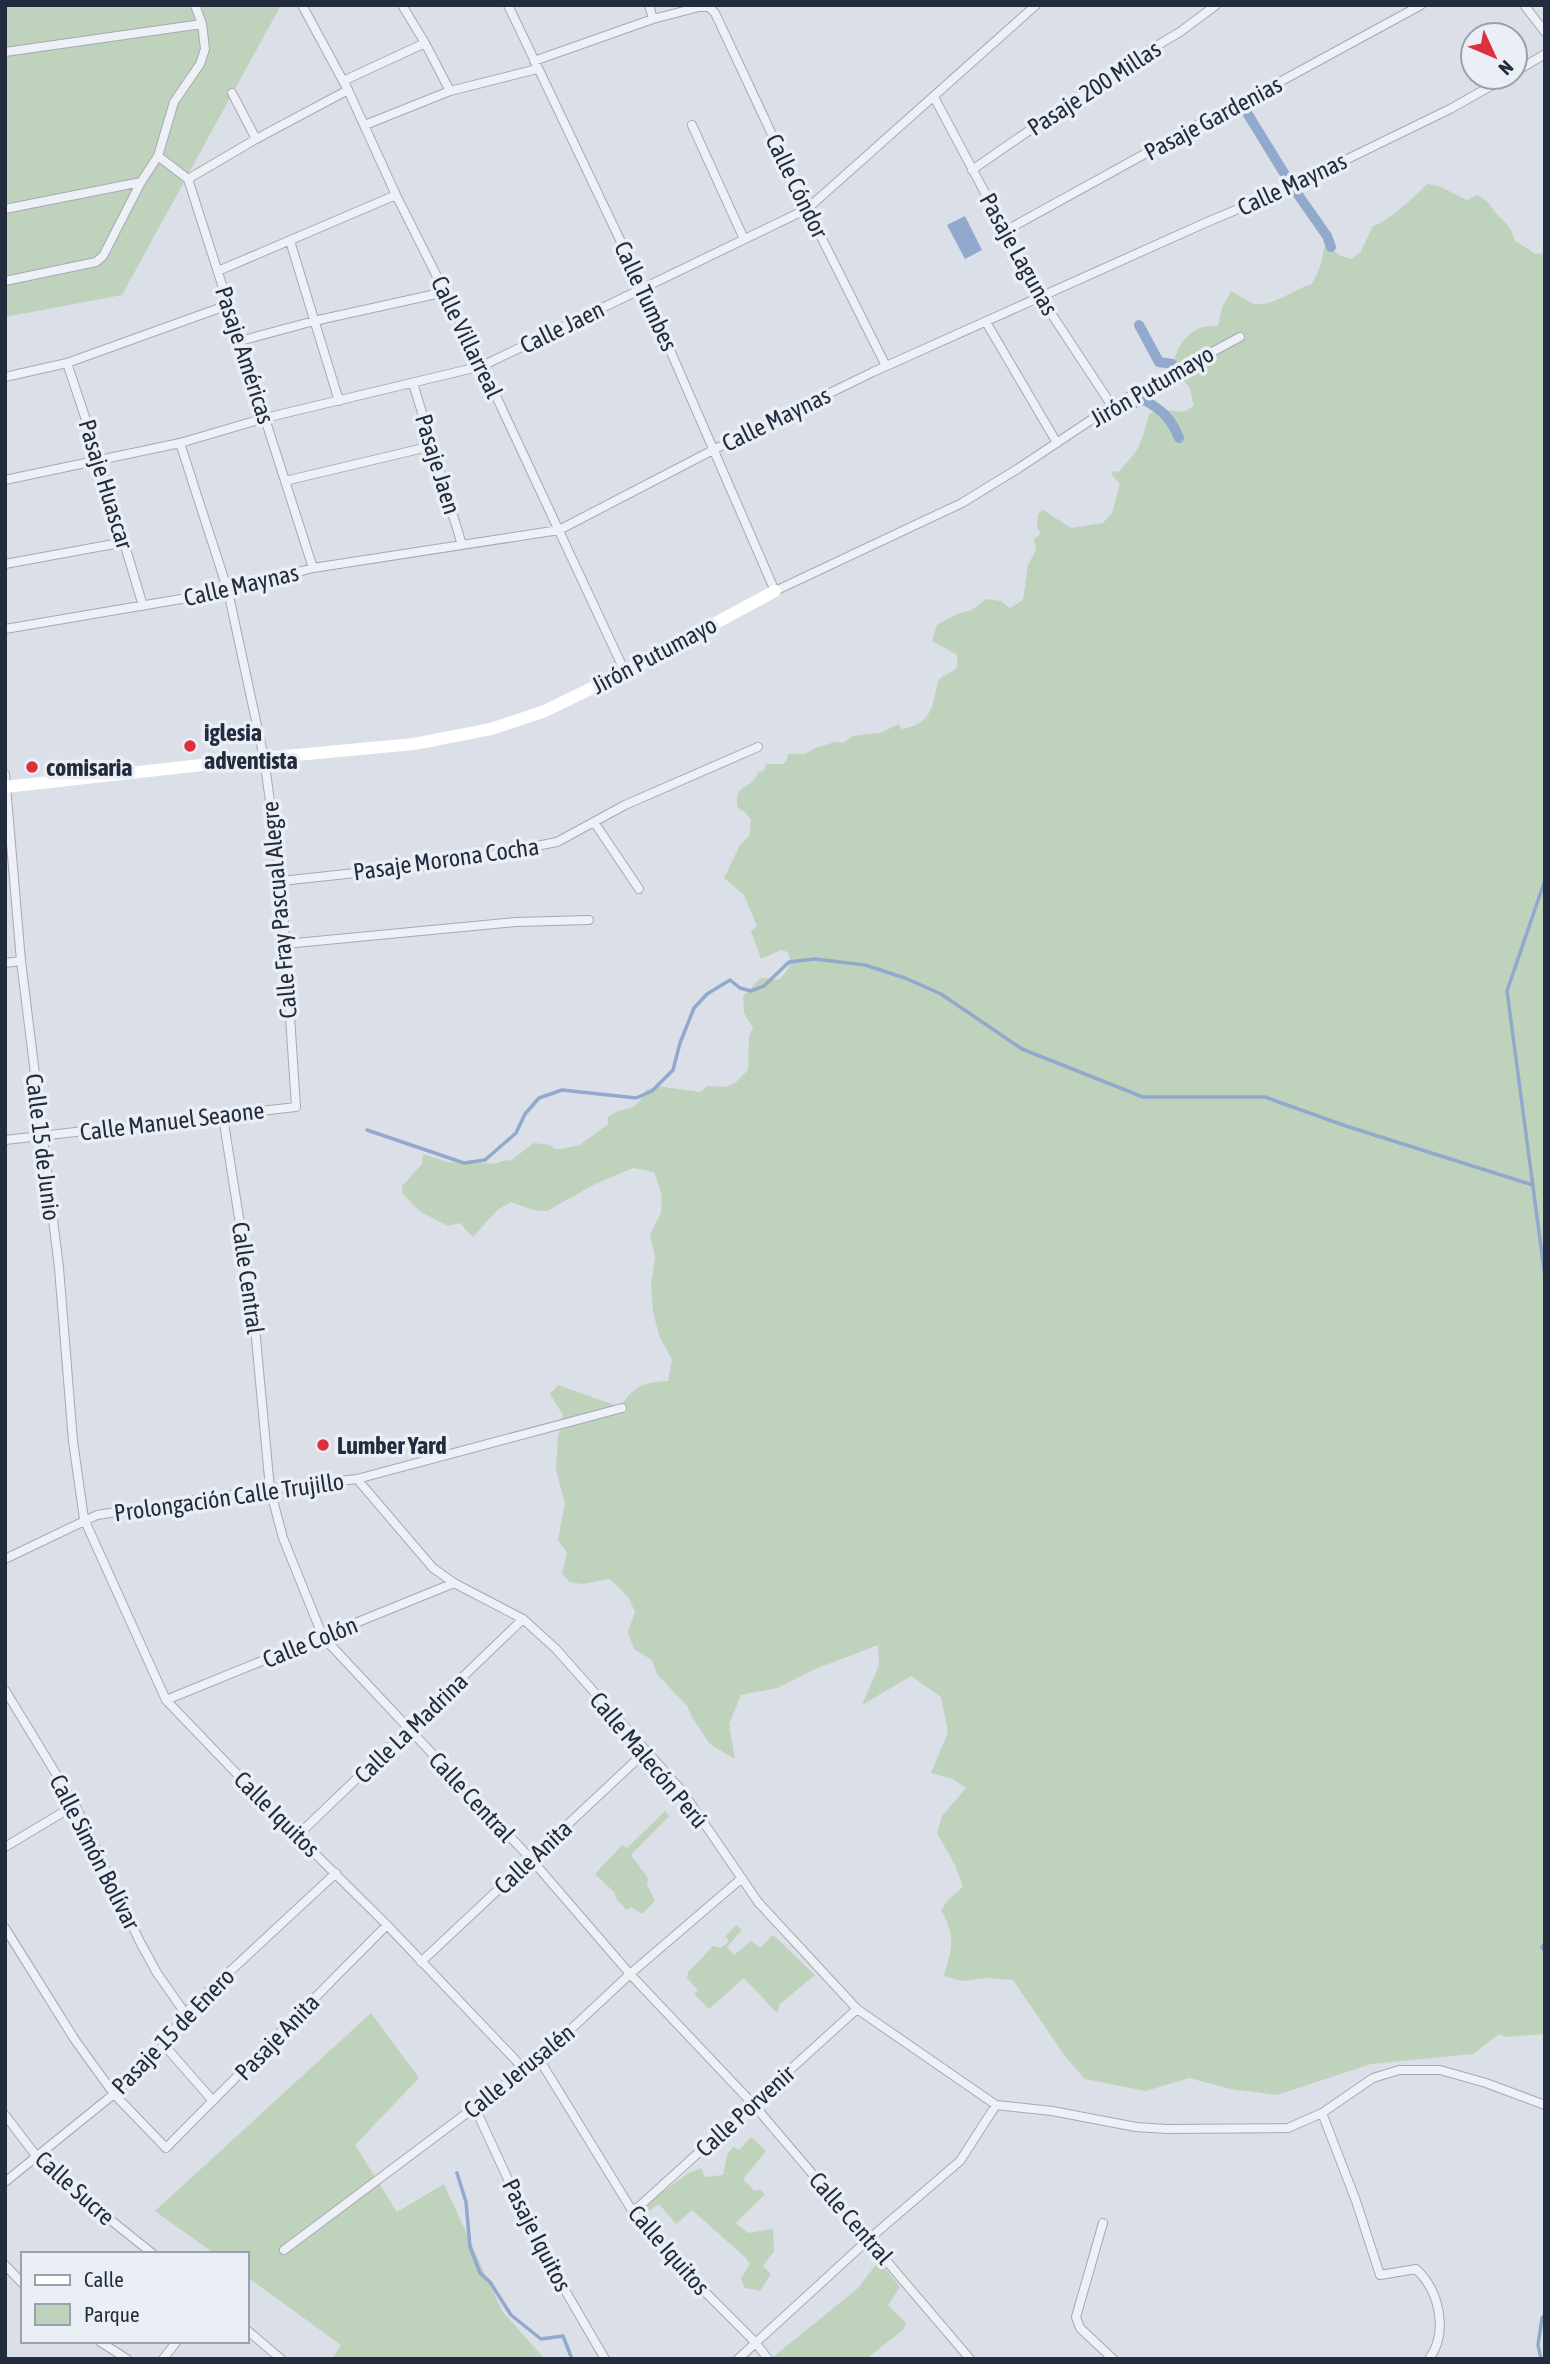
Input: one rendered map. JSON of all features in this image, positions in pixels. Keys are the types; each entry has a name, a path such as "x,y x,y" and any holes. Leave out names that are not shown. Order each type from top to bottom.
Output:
{"street":[{"path":"5,281 96,262 103,256 141,182 158,156 174,102 200,64 205,49 202,24 195,5"},
{"name":"Calle Villarreal","path":"302,5 348,90 396,195 482,366 625,672"},
{"path":"401,5 450,91"},
{"name":"Calle Tumbes","path":"508,5 643,288 775,592"},
{"path":"649,5 653,19"},
{"name":"Calle Jaen","path":"5,480 180,443 265,418 482,366 807,209 1036,5"},
{"name":"Pasaje 200 Millas","path":"972,170 1124,65 1180,33 1216,5"},
{"name":"Pasaje Gardenias","path":"1005,231 1421,5"},
{"path":"1524,5 1545,32"},
{"path":"365,125 450,91 536,65 653,19 709,7"},
{"name":"Calle Cóndor","path":"709,7 715,13 807,209 886,366"},
{"path":"5,52 202,24"},
{"path":"343,81 425,43"},
{"path":"1529,64 1545,54"},
{"path":"158,156 188,179 348,90"},
{"name":"Calle Maynas","path":"5,629 228,591 313,568 559,530 715,449 886,366 1292,186 1482,91"},
{"path":"232,93 256,139"},
{"name":"Pasaje Lagunas","path":"934,97 1041,298 1112,406"},
{"path":"692,125 744,239"},
{"name":"Pasaje Américas","path":"188,179 313,568"},
{"path":"5,209 141,182"},
{"path":"218,271 396,195"},
{"path":"289,241 339,401"},
{"path":"240,341 314,321 445,292"},
{"path":"5,377 67,363 228,304"},
{"path":"986,322 1057,443"},
{"name":"Jirón Putumayo","path":"6,782 414,744 491,729 545,711 625,672 775,592 962,503 1112,406 1240,337"},
{"name":"Pasaje Huascar","path":"67,363 100,459 143,606"},
{"name":"Pasaje Jaen","path":"413,383 462,545"},
{"name":"Calle Fray Pascual Alegre","path":"180,443 228,591 264,758 281,881 296,1107"},
{"path":"285,481 432,446"},
{"path":"5,564 125,542"},
{"name":"Pasaje Morona Cocha","path":"281,881 449,863 557,842 625,805 758,747"},
{"name":"Calle 15 de Junio","path":"6,782 21,961 59,1268 74,1441 85,1520"},
{"path":"594,822 639,889"},
{"path":"285,944 516,922 589,920"},
{"path":"5,963 21,961"},
{"name":"Calle Manuel Seaone","path":"5,1140 296,1107"},
{"name":"Calle Central","path":"223,1117 253,1307 270,1489 283,1538 323,1637 531,1859 630,1975 753,2104 970,2359"},
{"name":"Prolongación Calle Trujillo","path":"5,1559 97,1515 357,1479 622,1408"},
{"name":"Calle Malecón Perú","path":"357,1479 433,1568 454,1583 523,1619 556,1649 682,1791 758,1902 857,2009 996,2105"},
{"name":"Calle Iquitos","path":"85,1520 166,1700 525,2070"},
{"name":"Calle Colón","path":"166,1700 454,1583"},
{"name":"Calle La Madrina","path":"297,1836 523,1619"},
{"name":"Calle Simón Bolívar","path":"5,1690 75,1805 140,1941 185,2013"},
{"name":"Calle Anita","path":"421,1962 645,1752"},
{"path":"5,1847 75,1805"},
{"name":"Pasaje 15 de Enero","path":"5,2182 114,2094 164,2045 185,2013 336,1873"},
{"name":"Calle Jerusalén","path":"284,2249 539,2059 630,1975 742,1878"},
{"name":"Pasaje Anita","path":"114,2094 166,2148 387,1925"},
{"path":"5,1928 75,2040 114,2094"},
{"name":"Calle Porvenir","path":"633,2212 857,2009"},
{"path":"164,2045 214,2101"},
{"name":"Calle Iquitos","path":"539,2059 633,2212 660,2247 755,2342 768,2359"},
{"path":"738,2359 869,2239 960,2161 996,2105 1052,2111 1136,2127 1288,2128 1322,2113 1373,2078 1399,2070 1440,2070 1545,2105"},
{"name":"Pasaje Iquitos","path":"475,2108 537,2242 605,2359"},
{"path":"1322,2113 1356,2201 1380,2275 1416,2269 1437,2303 1441,2326 1435,2351 1429,2359"},
{"name":"Calle Sucre","path":"5,2115 37,2157 57,2176 151,2252"},
{"path":"1103,2222 1076,2318 1080,2328 1113,2359"},
{"path":"5,2265 21,2282"},
{"path":"248,2331 281,2359"},
{"path":"102,2343 127,2359"},
{"path":"163,2359 175,2343"}],"green space":[{"path":"5,5 281,5 122,295 5,317"},
{"path":"1427,184 1439,186 1467,200 1477,195 1489,203 1507,225 1515,241 1536,254 1545,253 1545,2034 1506,2037 1499,2034 1473,2054 1371,2064 1277,2095 1231,2089 1189,2078 1146,2091 1085,2079 1065,2056 1013,1980 987,1978 962,1981 944,1976 951,1935 941,1910 963,1887 955,1865 937,1833 942,1816 966,1788 953,1779 931,1773 948,1732 941,1697 911,1676 862,1705 879,1665 878,1645 815,1669 777,1688 741,1695 729,1724 735,1759 710,1744 687,1706 657,1674 652,1660 634,1649 628,1632 635,1612 629,1598 610,1579 582,1584 569,1582 562,1573 567,1553 558,1540 565,1503 556,1470 558,1437 563,1415 550,1394 558,1385 620,1407 640,1386 668,1381 672,1360 659,1335 653,1312 651,1285 655,1257 650,1234 661,1213 662,1196 654,1172 633,1168 595,1184 547,1211 533,1210 511,1202 497,1210 473,1237 460,1223 448,1226 419,1211 402,1193 402,1186 422,1164 423,1154 448,1162 466,1164 510,1161 534,1143 550,1145 554,1149 580,1145 608,1124 608,1117 633,1107 646,1090 657,1086 700,1092 708,1086 726,1087 735,1083 748,1070 749,1036 753,1028 744,1013 743,996 761,978 779,980 790,964 788,952 781,950 761,959 751,931 757,926 744,895 724,878 740,845 749,836 751,820 738,808 740,791 752,782 758,772 764,771 766,764 783,764 788,754 805,754 835,742 843,743 853,736 880,733 899,724 901,729 911,727 925,719 932,707 938,681 956,669 957,665 956,654 932,641 937,625 957,614 972,610 986,599 1001,601 1010,608 1023,600 1028,565 1036,550 1034,539 1041,533 1037,528 1038,514 1043,510 1071,528 1103,523 1112,513 1120,484 1112,471 1119,472 1136,451 1149,414 1160,410 1185,411 1194,405 1189,387 1172,366 1178,349 1188,336 1200,328 1218,326 1222,308 1231,291 1253,303 1262,304 1312,284 1320,267 1325,245 1351,259 1360,253 1373,226 1393,214"},
{"path":"665,1811 669,1816 631,1855 648,1878 647,1885 655,1901 642,1914 631,1907 627,1910 617,1900 614,1892 595,1874 622,1845 627,1848"},
{"path":"736,1925 742,1930 727,1947 734,1955 751,1941 760,1948 773,1935 815,1975 780,2004 777,2013 744,1978 709,2009 694,1994 698,1990 687,1978 688,1972 713,1946 720,1948 729,1942 726,1936"},
{"path":"371,2013 419,2078 355,2145 397,2212 444,2184 502,2311 545,2359 332,2359 341,2345 248,2278 248,2252 212,2252 155,2211"},
{"path":"751,2137 766,2151 743,2179 754,2191 760,2189 765,2194 736,2223 748,2233 773,2229 774,2251 763,2266 771,2274 760,2291 745,2288 741,2278 750,2264 745,2257 692,2210 676,2224 659,2204 644,2215 644,2206 687,2174 701,2168 705,2177 723,2175 727,2155 733,2147 739,2150"},
{"path":"879,2261 900,2287 888,2305 906,2323 903,2330 866,2359 773,2357 857,2289"}],"water":[{"path":"965,216 982,250 965,259 947,225"}],"waterway":[{"path":"1241,103 1292,186 1327,236 1331,247"},
{"path":"1139,325 1159,362 1172,364"},
{"path":"1112,406 1118,411 1144,400 1165,415 1179,438"},
{"path":"1545,880 1507,991 1545,1277"},
{"path":"367,1130 464,1163 485,1160 516,1133 525,1114 539,1098 562,1090 636,1098 652,1091 673,1070 694,1008 707,994 730,980 740,988 751,991 764,986 789,962 815,959 865,965 905,978 941,994 1022,1049 1143,1097 1265,1097 1346,1126 1533,1185"},
{"path":"1545,1944 1542,1947 1545,1951"},
{"path":"457,2173 466,2202 470,2247 480,2273 490,2282 511,2315 541,2339 563,2336 572,2359"},
{"path":"1541,2359 1538,2345 1542,2318 1545,2315"}],"place":[{"name":"iglesia adventista","path":"190,746"},
{"name":"comisaria","path":"32,767"},
{"name":"Lumber Yard","path":"323,1445"}]}
